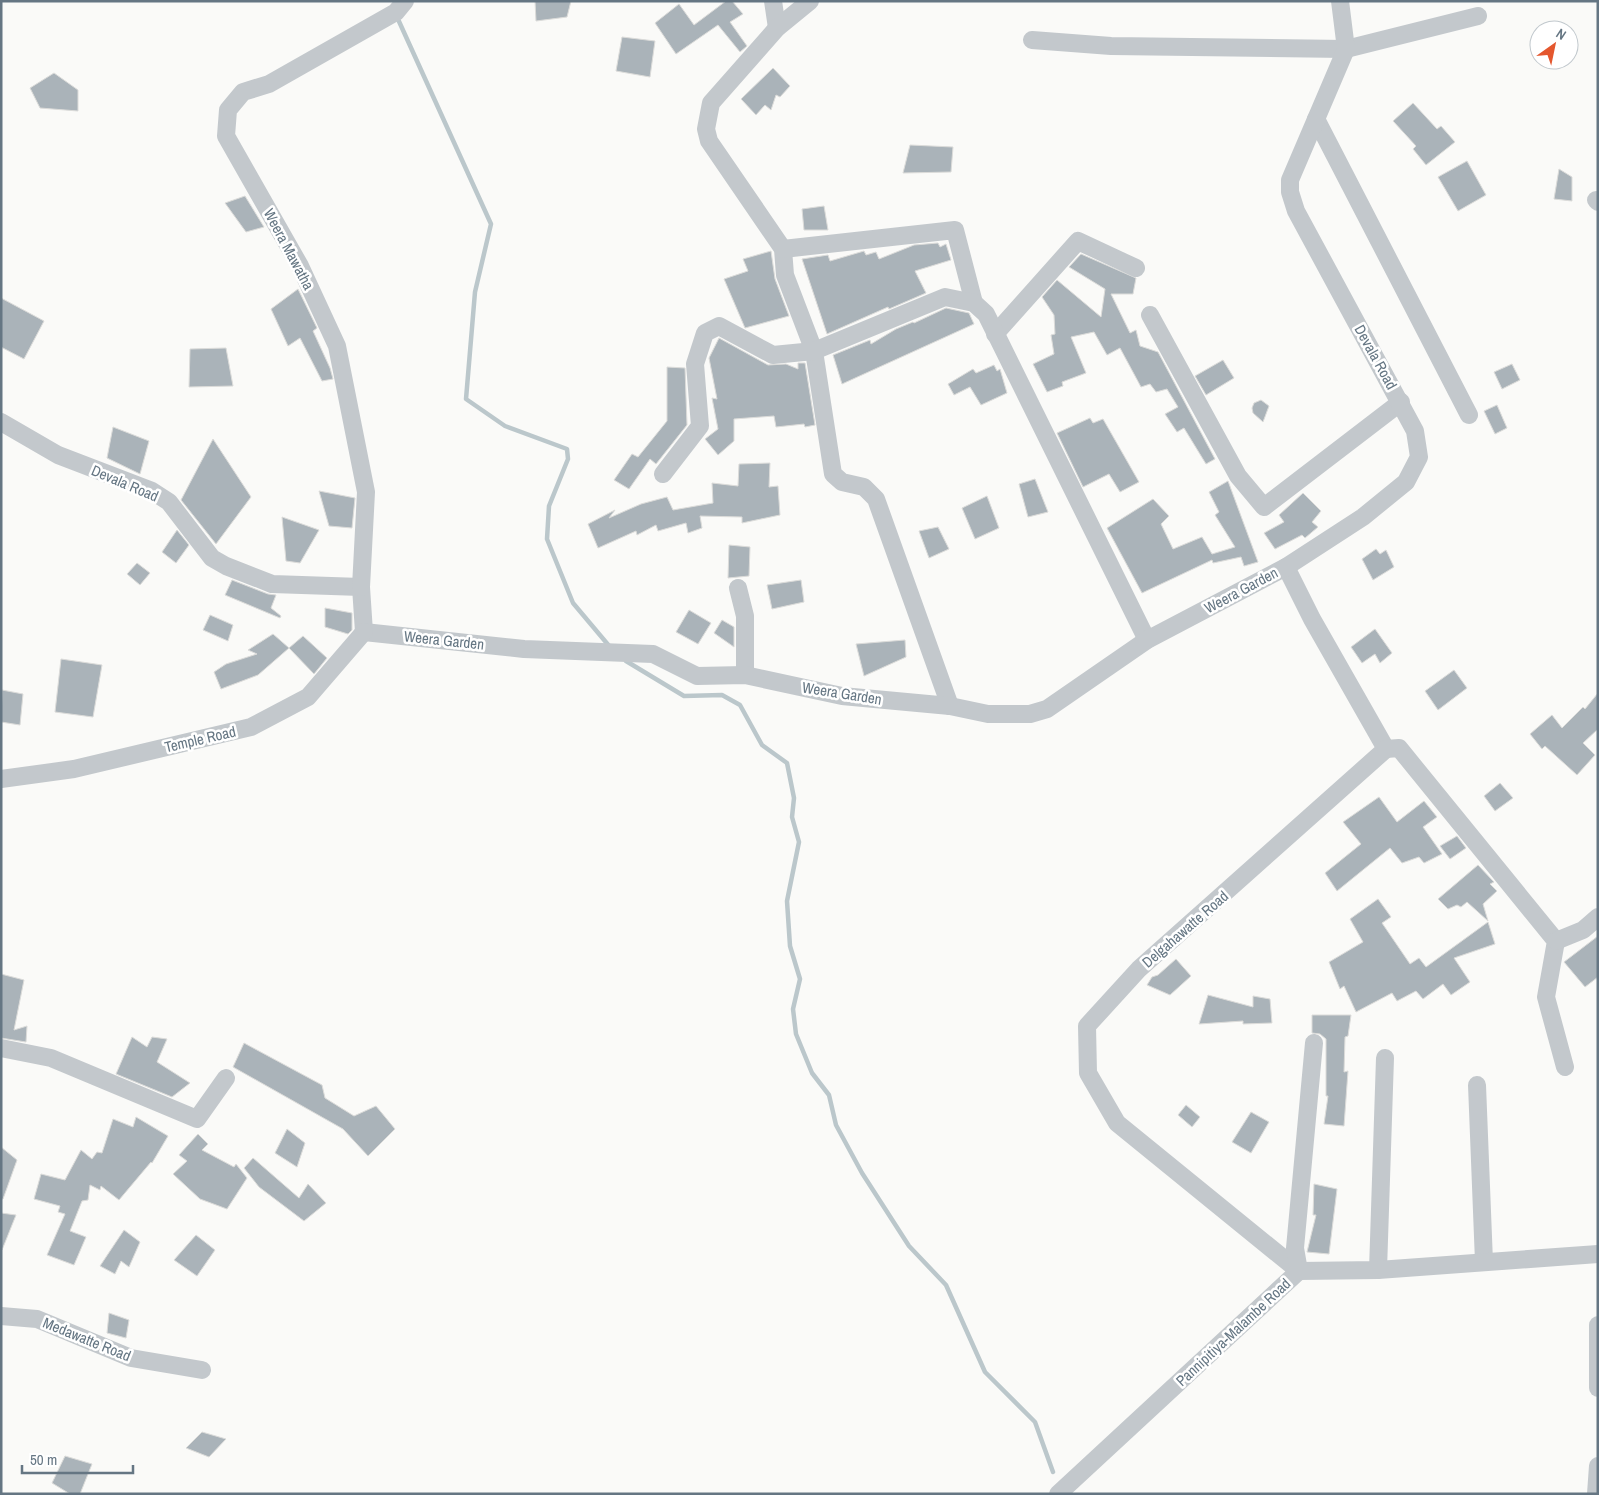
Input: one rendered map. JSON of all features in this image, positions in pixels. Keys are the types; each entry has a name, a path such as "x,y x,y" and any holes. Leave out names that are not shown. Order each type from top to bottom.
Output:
{"street":[{"path":"773,1 777,28"},
{"path":"810,1 777,28 712,103 706,129 709,141 782,249 785,275 814,351 833,474 842,482 864,487 876,499 950,706"},
{"path":"1340,1 1346,49"},
{"name":"Weera Mawatha","path":"361,587 366,492 337,346 300,266 226,136 228,110 243,92 269,84 401,7"},
{"path":"1032,40 1111,46 1346,49 1478,16"},
{"name":"Devala Road","path":"1150,315 1238,476 1264,507 1401,402 1294,205 1290,192 1290,180 1346,49"},
{"path":"1316,119 1469,415"},
{"path":"782,249 955,230 974,303"},
{"path":"995,334 1078,241 1136,268"},
{"path":"663,474 700,426 695,364 705,333 719,326 773,355 814,351 945,297 974,303 986,314 1147,640"},
{"name":"Weera Garden","path":"364,632 524,649 653,654 697,676 745,675 842,696 950,706 988,714 1030,714 1047,709 1147,640 1286,567 1363,517 1406,482 1419,457 1415,431 1401,402"},
{"name":"Devala Road","path":"1,422 58,455 152,491 169,502 212,558 226,566 272,584 361,587"},
{"path":"1286,567 1312,619 1386,749 1399,748 1556,941 1546,996 1565,1067"},
{"path":"361,587 364,632"},
{"path":"738,588 745,616 745,675"},
{"name":"Temple Road","path":"1,779 74,769 251,727 308,697 364,632"},
{"name":"Delgahawatte Road","path":"1299,1271 1117,1123 1088,1073 1087,1026 1139,970 1386,749"},
{"path":"1556,941 1583,930 1598,917"},
{"path":"1299,1271 1295,1248 1314,1044"},
{"path":"1,1048 51,1058 197,1118 226,1078"},
{"path":"1378,1270 1386,1058"},
{"path":"1477,1085 1484,1262"},
{"name":"Pannipitiya-Malambe Road","path":"1058,1494 1299,1271 1378,1270 1598,1254"},
{"name":"Medawatte Road","path":"1,1316 37,1319 131,1358 202,1370"},
{"path":"1598,1325 1598,1388"},
{"path":"1596,1494 1598,1466"}],"building":[{"path":"535,1 571,1 567,17 536,21"},
{"path":"726,1 732,1 743,14 730,22 747,46 740,52 718,25 676,54 655,23 679,4 694,25"},
{"path":"622,37 655,41 650,77 616,71"},
{"path":"773,68 790,86 780,97 776,95 771,110 765,105 756,115 741,99"},
{"path":"54,73 78,90 78,111 40,108 30,88"},
{"path":"1413,103 1437,129 1441,126 1455,142 1426,165 1413,149 1416,146 1393,121"},
{"path":"910,145 953,147 951,172 903,173"},
{"path":"1467,161 1486,195 1458,211 1438,177"},
{"path":"1559,169 1572,177 1572,201 1554,199"},
{"path":"245,196 264,227 246,232 225,203"},
{"path":"824,206 828,230 804,230 802,209"},
{"path":"938,243 940,247 946,244 951,260 915,271 926,293 889,309 888,307 827,334 802,259 828,255 830,261 864,251 866,255 876,252 879,259 914,245"},
{"path":"771,251 775,279 789,316 745,328 724,279 748,271 743,259"},
{"path":"1081,254 1136,278 1133,294 1111,294 1130,333 1136,330 1140,346 1158,352 1215,459 1206,464 1184,428 1177,432 1165,414 1178,407 1167,389 1156,392 1150,384 1141,387 1120,348 1107,355 1094,332 1071,337 1086,373 1062,382 1063,386 1047,392 1033,364 1054,354 1051,335 1055,334 1054,315 1042,297 1057,280 1101,317 1105,289 1069,267"},
{"path":"298,289 317,328 313,331 333,379 322,381 300,338 288,346 271,309"},
{"path":"1,298 44,321 24,359 1,347"},
{"path":"946,308 969,313 974,324 842,384 833,355 870,340 871,344 896,329"},
{"path":"719,338 768,365 786,364 798,369 798,363 805,363 815,425 805,427 804,424 776,427 774,416 734,419 734,441 718,455 705,439 718,429 712,398 717,399 709,358"},
{"path":"226,348 233,386 189,387 190,349"},
{"path":"1223,360 1234,378 1206,395 1195,376"},
{"path":"1512,364 1520,380 1502,389 1494,372"},
{"path":"994,365 997,371 1000,369 1007,393 981,405 970,387 954,395 948,384 973,369 976,373"},
{"path":"667,367 685,368 687,425 656,464 650,459 629,489 614,480 632,454 638,457 667,421"},
{"path":"1261,400 1269,406 1263,422 1253,413 1252,408 1254,403"},
{"path":"1497,405 1507,428 1495,434 1484,411"},
{"path":"1090,418 1093,423 1103,419 1139,482 1120,492 1109,474 1083,487 1057,433"},
{"path":"113,427 149,441 140,474 107,458"},
{"path":"213,439 251,497 216,544 181,500"},
{"path":"770,463 769,487 778,486 780,515 742,523 742,517 700,516 702,528 688,533 686,523 658,531 656,525 637,535 636,531 598,548 588,524 615,510 609,518 641,504 667,497 673,510 713,503 712,483 738,486 739,464"},
{"path":"1035,479 1048,512 1028,517 1019,484"},
{"path":"1228,481 1258,562 1244,566 1241,557 1213,563 1212,560 1142,593 1107,528 1153,499 1169,516 1161,524 1173,549 1202,537 1212,554 1235,547 1215,515 1219,512 1209,492"},
{"path":"319,491 355,498 352,528 329,526"},
{"path":"1303,493 1321,511 1312,522 1318,527 1305,538 1302,535 1275,549 1264,533 1284,522 1279,515"},
{"path":"987,496 999,528 975,539 962,508"},
{"path":"282,517 319,530 300,563 286,561"},
{"path":"938,527 949,549 929,558 919,531"},
{"path":"177,530 189,545 176,563 162,552"},
{"path":"729,545 750,547 749,576 728,578"},
{"path":"1376,549 1380,554 1386,550 1394,567 1373,580 1362,559"},
{"path":"137,563 150,573 140,585 127,574"},
{"path":"232,580 268,594 276,595 271,608 281,616 280,618 225,595"},
{"path":"801,580 804,602 772,609 767,585"},
{"path":"325,608 352,613 352,630 348,634 325,627"},
{"path":"689,610 711,623 698,644 676,632"},
{"path":"210,615 233,625 228,641 203,630"},
{"path":"722,620 734,627 734,647 714,633"},
{"path":"1375,629 1392,653 1380,663 1375,654 1362,663 1351,647"},
{"path":"273,634 289,648 258,675 221,689 214,672 226,664 257,654 248,650"},
{"path":"303,636 327,658 314,674 289,648"},
{"path":"905,640 906,657 864,676 856,644"},
{"path":"61,659 102,665 93,717 55,712"},
{"path":"1454,670 1467,688 1438,710 1425,691"},
{"path":"2,690 23,694 20,725 1,722"},
{"path":"1598,693 1598,729 1583,743 1595,755 1577,775 1545,746 1542,749 1530,734 1552,715 1562,728 1583,707 1585,709"},
{"path":"1500,783 1513,798 1495,811 1484,796"},
{"path":"1379,797 1397,822 1424,801 1437,817 1423,827 1442,854 1424,863 1419,857 1402,863 1390,848 1337,891 1325,873 1361,844 1343,822"},
{"path":"1457,836 1466,848 1450,859 1440,846"},
{"path":"1478,865 1494,882 1490,884 1497,891 1483,904 1488,921 1467,902 1461,907 1457,905 1448,909 1438,899"},
{"path":"1378,899 1391,917 1382,923 1410,964 1419,958 1426,967 1488,922 1495,944 1454,958 1470,982 1451,995 1443,984 1423,999 1416,991 1397,1001 1392,993 1356,1012 1344,986 1340,989 1329,962 1363,942 1350,919"},
{"path":"1598,936 1598,977 1585,987 1564,962"},
{"path":"1176,959 1191,976 1170,995 1147,985 1152,977 1158,975"},
{"path":"1,974 24,980 14,1030 27,1026 26,1042 1,1038"},
{"path":"1208,995 1253,1007 1253,996 1270,999 1272,1023 1243,1024 1243,1021 1199,1024"},
{"path":"1312,1015 1351,1015 1348,1036 1345,1037 1344,1072 1348,1071 1344,1126 1324,1124 1328,1096 1326,1096 1326,1039 1320,1034 1312,1033"},
{"path":"132,1037 147,1047 152,1037 167,1039 157,1062 190,1083 172,1097 116,1074"},
{"path":"244,1043 322,1085 325,1098 354,1116 376,1106 395,1129 368,1156 343,1129 233,1067"},
{"path":"1186,1105 1200,1117 1192,1127 1178,1115"},
{"path":"1251,1112 1269,1122 1251,1153 1232,1142"},
{"path":"136,1117 168,1136 152,1163 119,1200 101,1186 100,1190 90,1185 88,1200 82,1201 70,1231 86,1237 74,1265 47,1255 65,1214 58,1212 60,1206 34,1199 41,1174 65,1180 81,1150 92,1159 97,1152 102,1153 113,1119 133,1127"},
{"path":"287,1129 305,1143 297,1167 275,1153"},
{"path":"198,1134 208,1144 202,1150 234,1167 236,1164 247,1178 227,1209 200,1199 173,1174 187,1161 179,1155"},
{"path":"1,1147 17,1160 3,1199 1,1199"},
{"path":"253,1158 299,1198 308,1184 326,1203 304,1221 259,1187 244,1168"},
{"path":"1314,1184 1337,1189 1329,1254 1307,1252 1316,1215 1313,1215"},
{"path":"1,1213 16,1215 2,1250 1,1250"},
{"path":"124,1230 140,1242 129,1267 121,1261 115,1274 100,1266"},
{"path":"196,1235 215,1250 197,1276 174,1260"},
{"path":"109,1313 129,1320 126,1338 107,1333"},
{"path":"202,1432 226,1439 209,1457 186,1448"},
{"path":"65,1456 92,1464 80,1494 70,1494 52,1483"}],"waterway":[{"path":"397,17 491,224 475,292 466,399 505,426 567,449 568,459 549,506 547,539 573,603 610,647"},
{"path":"626,661 684,696 722,695 740,705 762,745 787,763 794,798 792,817 799,842 787,901 790,946 800,979 793,1009 796,1034 812,1073 829,1095 836,1125 862,1173 909,1246 946,1285 985,1372 1035,1422 1053,1472"}]}
